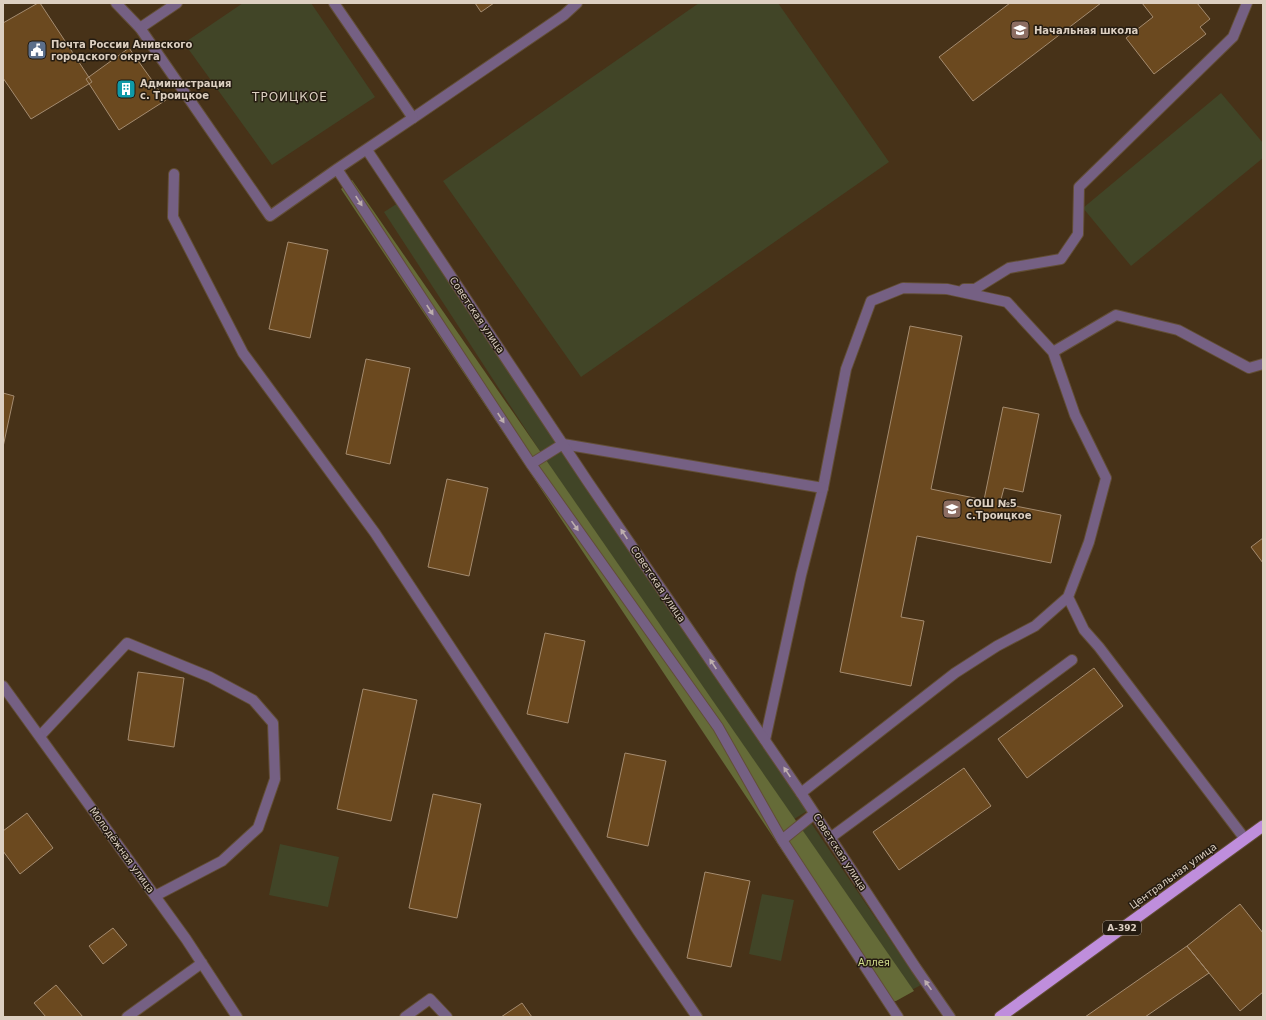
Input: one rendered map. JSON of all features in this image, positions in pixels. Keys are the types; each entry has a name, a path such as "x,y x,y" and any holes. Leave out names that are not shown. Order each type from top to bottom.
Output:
{"highway":[{"name":"Центральная улица","path":"1000,1017 1263,826"}],"street":[{"path":"116,3 140,28 270,216 337,168 367,150 564,14 577,3"},
{"path":"140,28 177,3"},
{"path":"334,3 413,118"},
{"path":"765,740 801,575 823,488 846,368 871,301 903,288 975,289 1009,268 1061,259 1078,234 1080,187 1233,37 1247,3"},
{"name":"Советская улица","path":"367,150 563,444 801,793 950,1017"},
{"path":"337,168 531,464 718,727 782,840 898,1017"},
{"path":"174,174 173,217 243,353 375,533 638,931 697,1017"},
{"path":"801,793 954,673 997,646 1035,626 1068,597 1089,542 1106,478 1075,415 1053,352 1007,302 947,289"},
{"path":"1053,352 1116,315 1178,330 1249,368 1263,364"},
{"path":"531,464 563,444 823,488"},
{"path":"1068,597 1084,630 1099,647 1245,839"},
{"path":"40,736 127,643 210,677 253,700 273,723 275,779 258,828 222,861 155,896"},
{"path":"830,838 1072,660"},
{"name":"Молодёжная улица","path":"3,686 155,896 202,963 237,1017"},
{"path":"782,840 814,814"},
{"path":"127,1017 202,963"},
{"path":"405,1017 430,999 447,1017"}],"green space":[{"path":"243,3 311,3 375,97 272,165 184,43"},
{"path":"699,3 778,3 889,162 581,377 443,181"},
{"path":"1221,93 1263,143 1263,158 1131,266 1083,208"},
{"name":"Аллея","path":"352,180 914,991 896,1001 885,1002 861,969 341,189"},
{"path":"398,203 558,443 541,453 384,212"},
{"path":"562,450 807,811 788,823 545,459"},
{"path":"811,823 921,985 904,994 796,833"},
{"path":"280,844 339,857 328,907 269,895"},
{"path":"762,894 794,900 781,961 749,954"}],"building":[{"name":"Почта России Анивского городского округа","path":"40,3 92,82 31,119 3,78 3,23"},
{"path":"475,3 494,3 481,12"},
{"name":"Начальная школа","path":"1010,3 1101,3 973,101 939,57"},
{"name":"Начальная школа","path":"1142,3 1197,3 1210,19 1200,27 1206,34 1154,74 1126,38 1153,17"},
{"name":"Администрация с. Троицкое","path":"129,48 166,100 119,130 86,79"},
{"path":"288,242 328,250 310,338 269,329"},
{"name":"СОШ №5 с.Троицкое","path":"910,326 962,336 931,489 984,500 1003,407 1039,414 1023,492 1004,488 1000,503 1061,515 1051,563 917,536 901,617 924,621 911,686 840,672"},
{"path":"366,359 410,368 390,464 346,454"},
{"path":"3,393 14,396 3,447"},
{"path":"447,479 488,488 469,576 428,567"},
{"path":"1263,538 1263,563 1251,547"},
{"path":"545,633 585,641 568,723 527,714"},
{"path":"1094,668 1123,706 1027,778 998,739"},
{"path":"138,672 184,678 174,747 128,740"},
{"path":"363,689 417,700 391,821 337,809"},
{"path":"625,753 666,761 648,846 607,837"},
{"path":"964,768 991,806 899,870 873,832"},
{"path":"433,794 481,804 457,918 409,908"},
{"path":"27,813 53,848 20,874 3,851 3,831"},
{"path":"705,872 750,881 731,967 687,958"},
{"path":"1240,904 1263,933 1263,992 1240,1011 1187,946"},
{"path":"113,928 127,945 103,964 89,946"},
{"path":"1187,946 1209,973 1145,1017 1085,1017"},
{"path":"56,985 83,1017 46,1017 34,1003"},
{"path":"522,1003 532,1017 501,1017"}],"place":[{"name":"Начальная школа","path":"1020,30"},
{"name":"Почта России Анивского городского округа","path":"37,50"},
{"name":"Администрация с. Троицкое","path":"126,89"},
{"name":"СОШ №5 с.Троицкое","path":"952,509"}],"district":[{"name":"ТРОИЦКОЕ","path":"290,97"}]}
